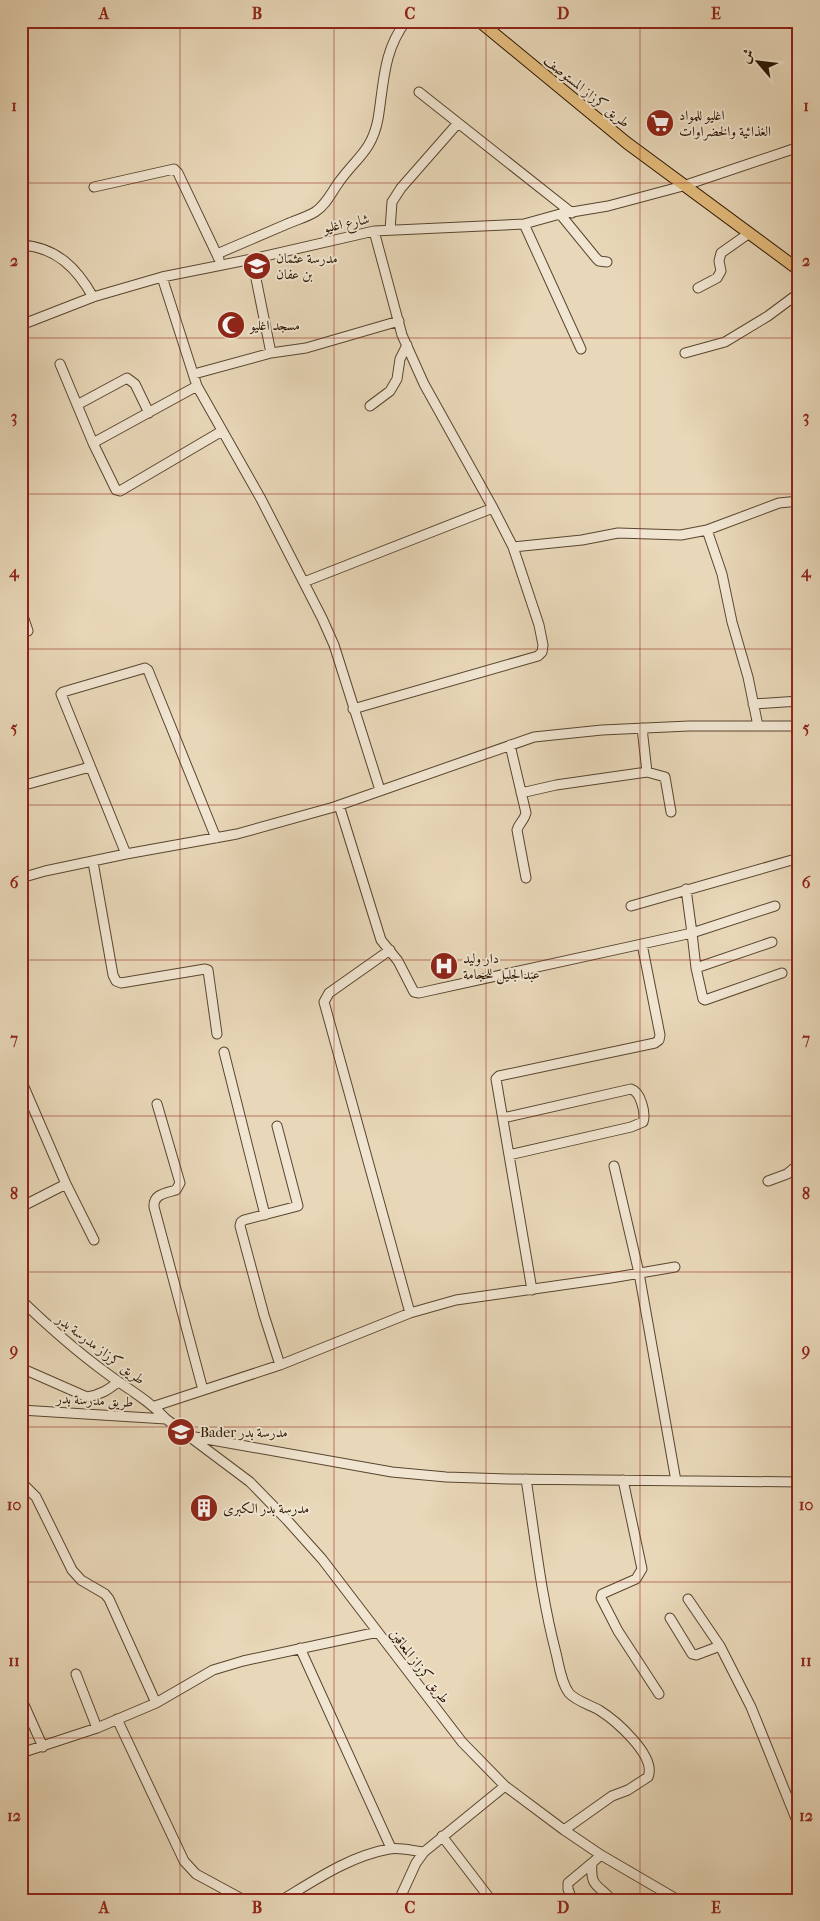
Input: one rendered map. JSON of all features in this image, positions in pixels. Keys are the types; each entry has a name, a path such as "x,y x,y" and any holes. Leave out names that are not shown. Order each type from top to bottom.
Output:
{"main road":[{"name":"طريق كرزاز المستوصف","path":"486,23 627,144 799,270"}],"street":[{"path":"217,254 315,212 329,199 339,182 366,150 375,135 382,98 382,79 386,64 396,36 406,21"},
{"path":"419,92 572,213"},
{"path":"390,230 392,202 401,188 458,123"},
{"name":"شارع اغليو","path":"21,325 93,297 162,277 374,231 524,224 560,214 608,206 684,186 799,147"},
{"path":"94,187 174,169 178,173 222,264"},
{"path":"560,214 596,258 599,261 607,262"},
{"path":"524,224 581,349"},
{"path":"354,709 538,656 542,652 543,645 513,548 493,508 424,384 407,345 374,231"},
{"path":"698,288 717,278 721,271 719,261 721,253 748,234"},
{"path":"21,244 65,260 85,283 93,297"},
{"path":"252,259 271,353"},
{"path":"162,277 197,386 262,500 334,645 380,790"},
{"path":"685,353 726,342 768,316 799,293"},
{"path":"194,374 271,353 306,348 399,321"},
{"path":"370,406 390,391 397,379 400,359 407,345"},
{"path":"60,364 113,487 120,491 222,431"},
{"path":"77,405 127,378 135,384 149,413"},
{"path":"93,443 197,386"},
{"path":"513,548 582,540 618,533 670,535 708,530 779,503 799,500"},
{"path":"304,582 493,508"},
{"path":"708,530 722,574 732,622 748,677 758,726"},
{"path":"21,610 28,631"},
{"path":"126,854 61,694 147,668 216,838"},
{"path":"753,704 799,701"},
{"path":"21,878 126,854 237,834 339,805 534,737 642,728 799,726"},
{"path":"642,728 647,772"},
{"path":"510,745 526,813 525,820 518,825 517,834 526,878"},
{"path":"21,786 90,767"},
{"path":"521,793 556,785 647,772 665,777 670,812"},
{"path":"339,805 381,940 398,961 409,987 419,994 692,933 775,906"},
{"path":"631,906 799,858"},
{"path":"93,862 113,975 116,981 122,983 208,970 217,1034"},
{"path":"686,889 696,968 701,996 705,1000 782,973"},
{"path":"696,968 772,942"},
{"path":"532,1290 495,1081 499,1076 655,1043 659,1040 660,1035 642,944"},
{"path":"390,950 329,993 324,1002 410,1313"},
{"path":"224,1052 265,1215"},
{"path":"21,1080 66,1184 94,1240"},
{"path":"503,1118 631,1089 638,1094 644,1116 643,1122 631,1127 509,1155"},
{"path":"157,1104 180,1183 176,1190 156,1197 154,1207 203,1390"},
{"path":"277,1126 298,1206 244,1220 240,1226 264,1315 280,1365"},
{"path":"768,1181 787,1174 799,1164"},
{"path":"614,1166 639,1273 676,1481"},
{"path":"22,1206 66,1184"},
{"path":"155,1406 280,1365 410,1313 456,1300 675,1267"},
{"name":"طريق كرزاز مدرسة بدر","path":"21,1300 48,1326 118,1382 155,1406 166,1418"},
{"path":"21,1368 87,1397 97,1396 108,1391 118,1382"},
{"name":"طريق مدرسة بدر","path":"21,1410 166,1418"},
{"name":"طريق كرزاز المعاقين","path":"166,1418 250,1482 287,1520 322,1559 462,1742 505,1786 601,1855 678,1900"},
{"path":"192,1437 392,1472 446,1477 799,1482"},
{"path":"526,1479 547,1619 561,1674 569,1693 584,1703 600,1710 628,1733 646,1756 651,1769 648,1776 628,1790 612,1796 564,1830"},
{"path":"623,1480 642,1569 636,1580 611,1589 602,1594 601,1598 618,1631 659,1694"},
{"path":"21,1482 36,1497 72,1570 81,1580 105,1594 109,1599 156,1702"},
{"path":"688,1599 720,1646 751,1707 799,1826"},
{"path":"670,1618 692,1654 720,1646"},
{"path":"21,1753 43,1747 117,1719 156,1702 213,1670 243,1661 378,1632"},
{"path":"300,1648 391,1848"},
{"path":"76,1674 96,1728"},
{"path":"21,1698 43,1747"},
{"path":"117,1719 184,1861 196,1874 244,1900"},
{"path":"399,1900 416,1863 424,1852 505,1786"},
{"path":"442,1836 491,1900"},
{"path":"282,1900 347,1863 391,1848 424,1852"},
{"path":"572,1900 568,1883 601,1855"},
{"path":"592,1864 591,1876 593,1881 612,1900"}],"place":[{"name":"اغليو للمواد الغذائية والخضراوات","path":"660,123"},
{"name":"مدرسة عثمان بن عفان","path":"257,266"},
{"name":"مسجد اغليو","path":"231,325"},
{"name":"دار وليد عبدالجليل للحجامة","path":"444,966"},
{"name":"Bader مدرسة بدر","path":"181,1432"},
{"name":"مدرسة بدر الكبرى","path":"204,1508"}]}
